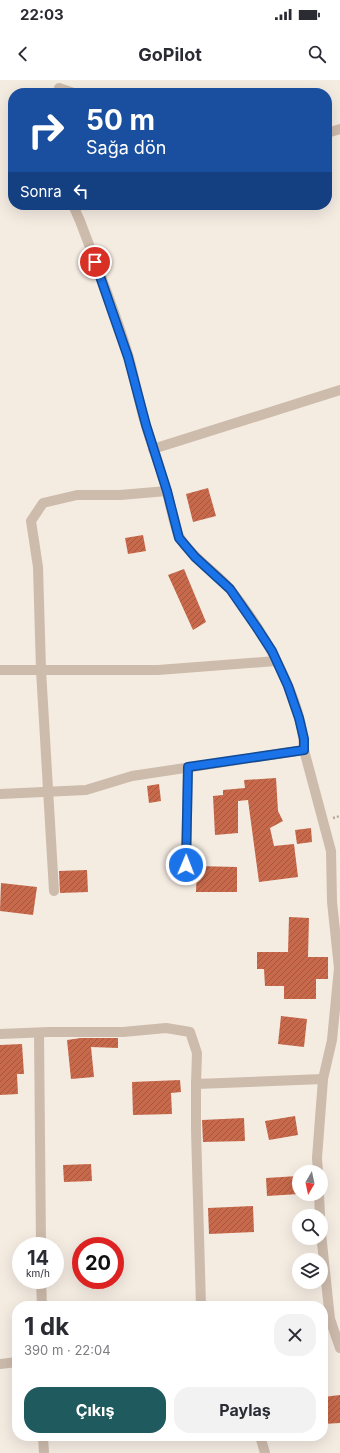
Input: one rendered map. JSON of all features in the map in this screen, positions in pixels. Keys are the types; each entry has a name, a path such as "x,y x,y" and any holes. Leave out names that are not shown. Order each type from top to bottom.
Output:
{"street":[{"path":"75,210 83,228 128,357 179,538 195,557 230,589 257,628 276,661 288,686 299,718 304,739 304,750 331,851 332,902 340,968 332,1040 323,1079 318,1165"},
{"path":"153,449 340,390"},
{"path":"54,891 47,793 38,566 31,521 43,503 77,495 120,495 167,491"},
{"path":"0,670 158,670 276,661"},
{"path":"0,794 86,790 132,776 304,750"},
{"path":"186,865 188,767"},
{"path":"0,1034 123,1032 166,1028 190,1032 197,1054 196,1130 201,1301"},
{"path":"39,1033 41,1237"},
{"path":"196,1084 323,1079"},
{"path":"322,1245 330,1318 340,1348"},
{"path":"41,1289 42,1301"},
{"path":"330,1312 340,1309"},
{"path":"0,1364 12,1363"},
{"path":"44,1441 44,1453"},
{"path":"261,1441 265,1453"}],"building":[{"path":"208,488 216,516 193,522 186,494"},
{"path":"143,535 146,551 128,554 125,538"},
{"path":"184,569 206,622 193,630 168,575"},
{"path":"276,778 278,811 283,821 270,828 274,846 294,844 298,877 259,882 248,800 238,801 238,833 215,835 213,796 223,795 223,790 245,788 244,780"},
{"path":"159,784 161,801 149,803 147,786"},
{"path":"311,828 312,842 297,844 295,830"},
{"path":"197,866 237,867 237,892 196,892"},
{"path":"87,870 88,892 60,893 59,871"},
{"path":"1,883 37,887 33,915 0,911"},
{"path":"289,917 309,918 308,957 328,957 328,979 316,979 316,999 284,999 284,986 265,986 264,969 257,969 257,952 288,952"},
{"path":"281,1016 307,1019 304,1047 278,1044"},
{"path":"81,1038 118,1038 118,1048 91,1047 94,1077 71,1079 67,1040"},
{"path":"22,1044 24,1074 17,1074 18,1094 0,1095 0,1045"},
{"path":"180,1080 181,1092 171,1093 172,1114 133,1115 132,1082"},
{"path":"295,1116 298,1135 269,1140 265,1121"},
{"path":"244,1118 245,1141 203,1142 202,1120"},
{"path":"91,1164 92,1181 64,1182 63,1165"},
{"path":"292,1176 292,1194 267,1196 266,1178"},
{"path":"253,1206 254,1232 209,1234 208,1208"},
{"path":"340,1395 340,1423 328,1424 328,1396"}],"route":[{"path":"95,262 128,357 179,538 195,557 230,589 272,651 288,686 299,718 304,739 304,750 188,767 186,865"}]}
